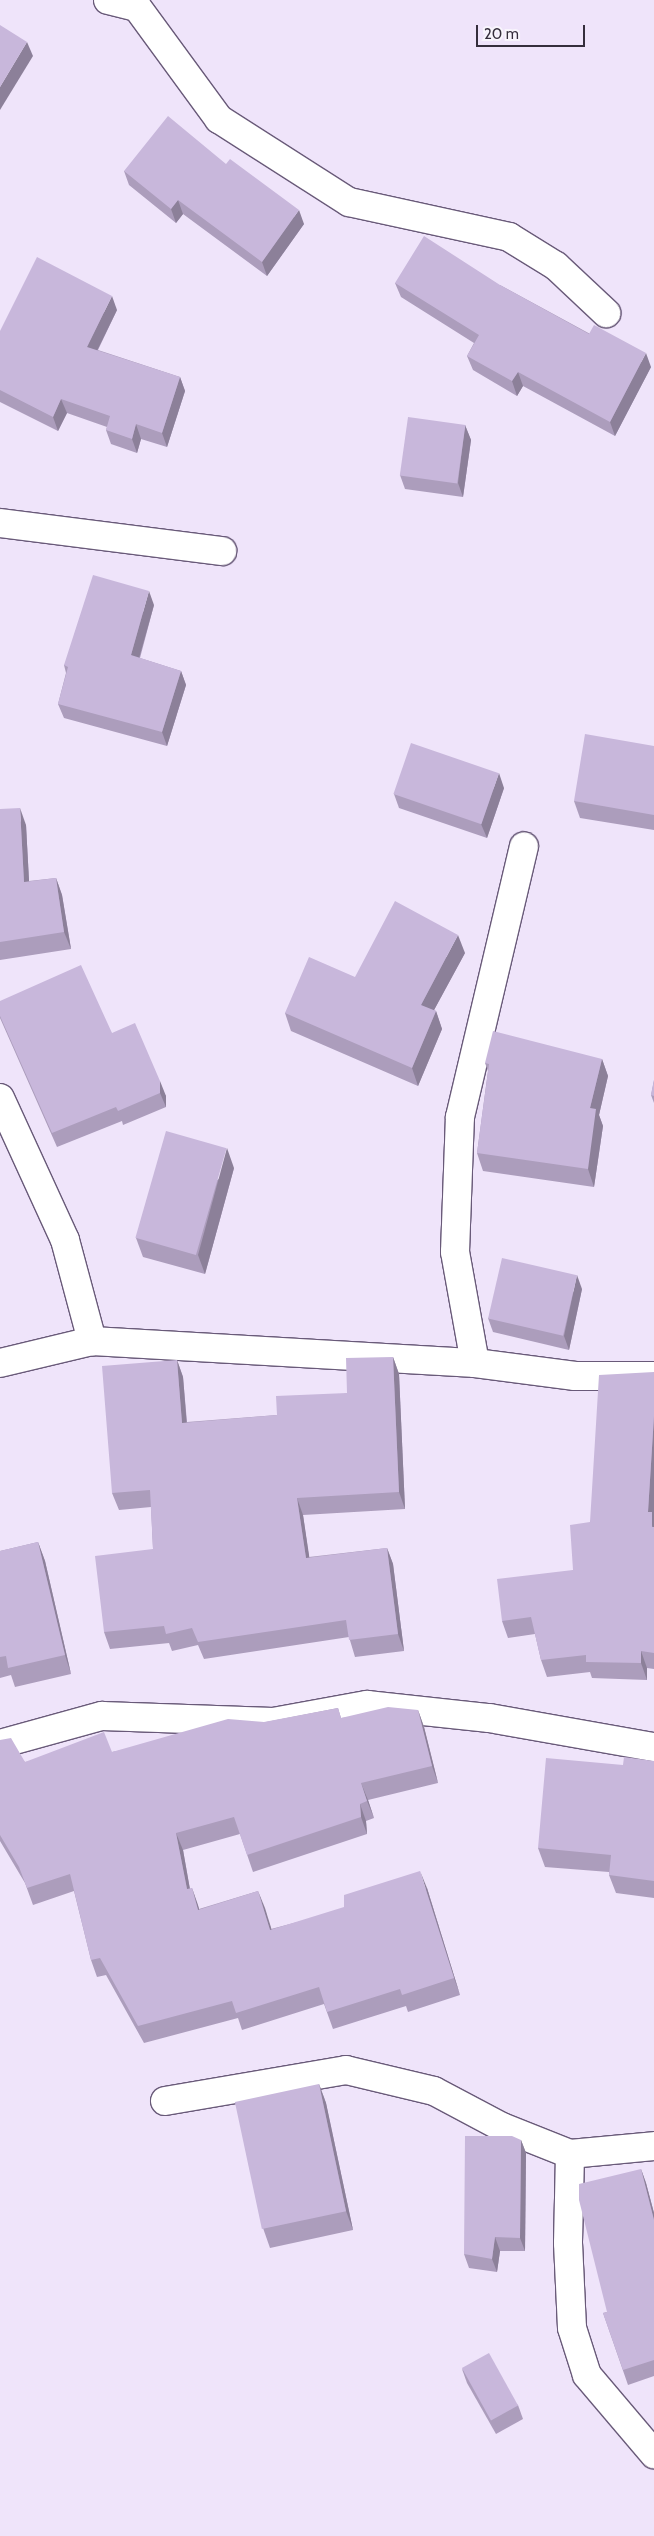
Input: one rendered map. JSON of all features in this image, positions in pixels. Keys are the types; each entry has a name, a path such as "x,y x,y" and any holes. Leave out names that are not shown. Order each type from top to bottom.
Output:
{"street":[{"path":"108,0 137,7 219,119 349,202 509,237 556,266 606,313"},
{"path":"0,523 222,550"},
{"path":"476,1363 455,1252 460,1117 524,846"},
{"path":"0,1098 65,1240 92,1341"},
{"path":"0,1363 92,1341 476,1363 575,1376 654,1376"},
{"path":"0,1744 102,1716 273,1722 367,1705 489,1718 654,1747"},
{"path":"164,2101 346,2070 434,2091 502,2127 570,2154 654,2146"},
{"path":"570,2154 568,2243 572,2328 587,2375 654,2454"}],"building":[{"path":"0,25 27,42 0,87"},
{"path":"168,116 226,164 230,159 299,210 262,262 178,200 171,209 124,171"},
{"path":"424,236 500,285 589,334 594,325 646,353 610,422 518,372 512,381 467,356 479,335 395,283"},
{"path":"37,257 112,296 87,347 180,377 162,433 136,424 132,439 106,430 110,416 61,399 53,417 0,390 0,331"},
{"path":"408,417 465,425 457,483 400,475"},
{"path":"93,575 149,591 131,655 181,671 162,732 58,704 68,667 64,665"},
{"path":"585,734 654,746 654,815 574,801"},
{"path":"411,743 499,773 481,824 393,794"},
{"path":"20,808 24,882 56,878 64,932 0,942 0,809"},
{"path":"395,901 458,935 421,1005 436,1011 412,1068 285,1013 309,957 355,977"},
{"path":"81,965 112,1033 135,1023 160,1081 160,1093 118,1111 116,1107 52,1133 0,1016 0,1001"},
{"path":"493,1031 602,1059 590,1108 596,1109 588,1169 477,1153 489,1064 485,1063"},
{"path":"654,1080 654,1096 651,1095"},
{"path":"166,1131 227,1148 196,1255 135,1238"},
{"path":"502,1258 577,1275 563,1336 488,1318"},
{"path":"393,1357 399,1492 297,1498 306,1558 387,1548 398,1634 349,1640 346,1620 198,1642 192,1628 166,1634 164,1626 104,1632 95,1556 153,1549 150,1490 112,1493 102,1366 177,1360 182,1423 277,1415 276,1396 347,1393 346,1358"},
{"path":"654,1372 654,1416 648,1512 652,1512 652,1527 654,1527 654,1653 641,1651 641,1663 586,1662 586,1655 541,1660 531,1617 502,1621 497,1579 573,1570 570,1525 590,1522 599,1375"},
{"path":"38,1542 65,1655 8,1668 6,1656 0,1657 0,1551"},
{"path":"388,1707 418,1710 432,1766 361,1783 367,1801 360,1804 361,1817 247,1855 234,1817 176,1833 187,1889 192,1888 198,1910 258,1891 270,1930 344,1907 344,1895 420,1871 454,1978 402,1995 400,1989 327,2012 319,1987 236,2013 232,2001 138,2026 100,1958 91,1960 70,1874 27,1888 19,1867 0,1835 0,1740 11,1738 25,1762 104,1732 112,1752 228,1719 264,1722 338,1708 341,1718"},
{"path":"624,1757 654,1761 654,1881 609,1875 611,1855 538,1848 546,1758 623,1765"},
{"path":"319,2084 346,2211 262,2229 235,2102"},
{"path":"465,2136 512,2136 521,2140 520,2238 495,2237 492,2259 464,2254"},
{"path":"641,2169 654,2220 654,2360 623,2370 603,2313 607,2312 579,2200 579,2184"},
{"path":"489,2353 518,2405 491,2421 462,2368"}]}
